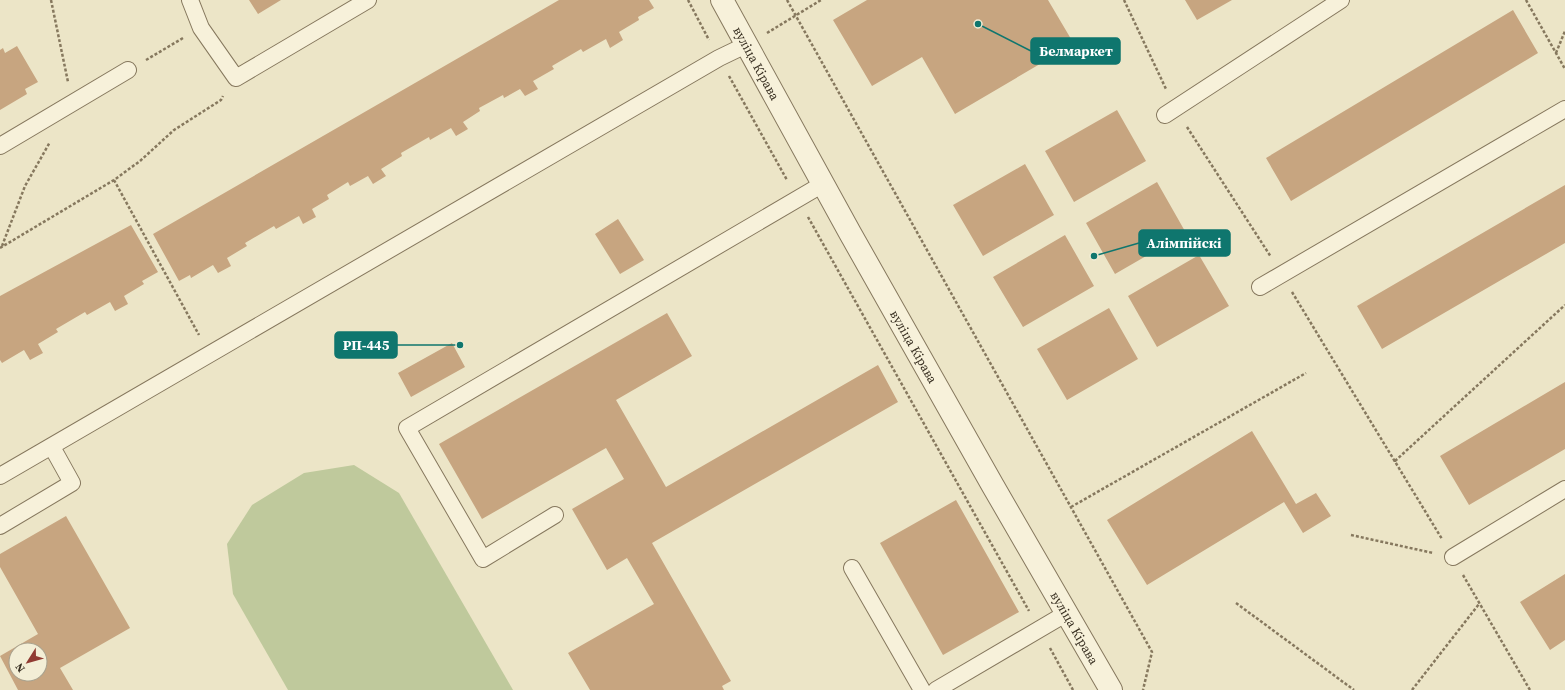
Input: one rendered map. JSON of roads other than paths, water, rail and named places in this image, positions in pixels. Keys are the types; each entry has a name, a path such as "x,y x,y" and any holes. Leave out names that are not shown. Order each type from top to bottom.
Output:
{"street":[{"name":"вуліца Кірава","path":"722,0 992,486 1111,690"}],"lane":[{"path":"190,0 201,28 236,78 368,0"},
{"path":"1170,112 1341,0"},
{"path":"0,476 719,58 746,45"},
{"path":"0,146 128,70"},
{"path":"1260,287 1565,109"},
{"path":"555,515 483,559 407,428 823,184"},
{"path":"0,526 72,483 52,447"},
{"path":"1453,557 1565,489"},
{"path":"852,568 922,690"},
{"path":"936,690 1067,614"}],"place":[{"name":"Белмаркет","path":"978,24"},
{"name":"Алімпійскі","path":"1094,256"},
{"name":"РП-445","path":"460,345"}]}
